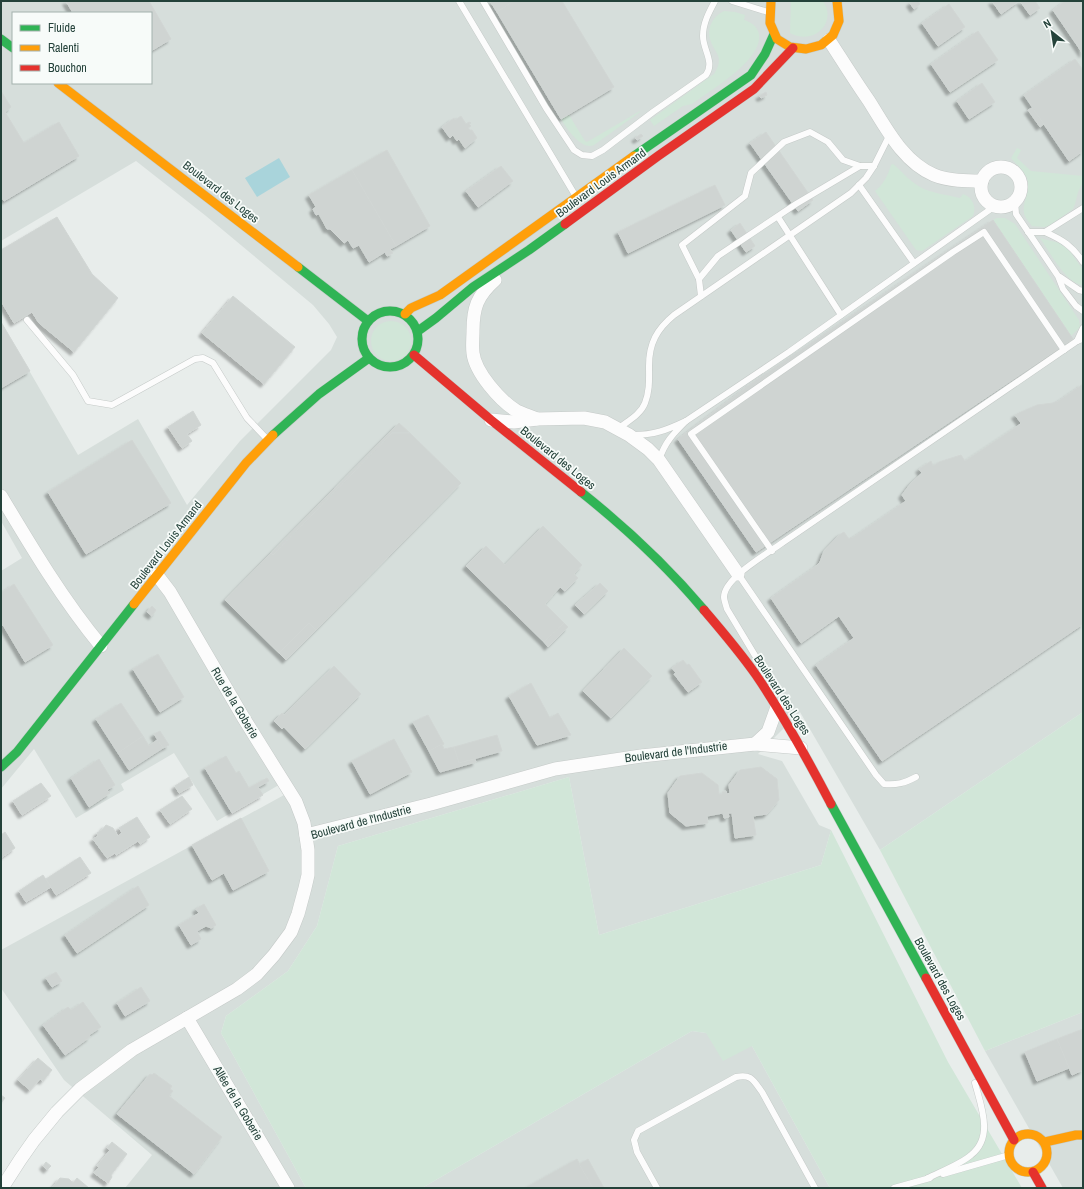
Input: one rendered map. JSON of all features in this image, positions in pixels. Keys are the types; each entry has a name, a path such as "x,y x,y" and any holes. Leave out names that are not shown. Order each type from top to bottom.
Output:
{"main road":[{"path":"771,1 768,12 769,23 774,34 782,42 792,48 802,50 821,46 835,32 839,23 840,2"},
{"name":"Boulevard Louis Armand","path":"404,314 411,308 440,295 576,197 751,75 763,58 774,34"},
{"path":"1,39 12,47"},
{"name":"Boulevard Louis Armand","path":"418,331 436,318 472,287 528,250 754,89 777,66 792,48"},
{"name":"Boulevard des Loges","path":"59,84 368,321"},
{"path":"385,311 395,311 404,314 415,324 418,331 418,347 414,355 405,364 392,367 380,365 369,358 364,352 362,336 364,328 368,321 376,314 385,311"},
{"name":"Boulevard des Loges","path":"414,355 491,420 616,520 680,581 732,642 779,704 801,748 1014,1140"},
{"name":"Boulevard Louis Armand","path":"1,767 17,752 246,463 267,439 304,406 345,374 369,358"},
{"path":"1024,1134 1030,1134 1041,1138 1044,1142 1048,1154 1044,1165 1033,1172 1027,1173 1014,1167 1009,1155 1011,1144 1014,1140 1024,1134"},
{"path":"1044,1142 1076,1135 1083,1135"},
{"path":"1033,1172 1042,1188"}],"street":[{"path":"828,40 890,134 909,158 918,166 935,175 962,181 982,181"},
{"path":"1000,167 1011,169 1016,173 1022,187 1015,202 1004,207 995,206 989,203 982,191 982,181 986,174 993,169 1000,167"},
{"path":"528,250 486,287 480,295 473,315 473,354 482,375 494,392 516,410 536,419"},
{"path":"491,420 514,422 536,419 584,418 605,422 624,432 648,449 659,460 738,574"},
{"path":"1,496 50,577 76,615 101,646"},
{"name":"Rue de la Goberie","path":"157,575 170,592 243,717 296,802 304,822 306,835"},
{"path":"755,744 768,732 779,704"},
{"name":"Boulevard de l'Industrie","path":"2,1188 20,1160 44,1128 68,1100 99,1074 132,1050 237,989 257,974 274,955 291,932 298,914 308,875 308,850 306,835 431,804 555,769 641,756 755,744 801,748"},
{"name":"Allée de la Goberie","path":"188,1018 288,1188"}],"lane":[{"path":"459,1 576,197"},
{"path":"482,1 546,108 574,150 582,155 592,156 603,150 653,112 706,75 710,70 703,37 706,20 715,1"},
{"path":"732,1 768,12"},
{"path":"701,296 699,279 682,245 746,196 751,173 784,142 810,132 828,142 843,160 860,166 874,166"},
{"path":"890,134 874,166 866,178 851,193 701,296 666,322 658,332 651,345 649,365 650,384 645,404 624,432 645,435 662,432 686,421 770,365 970,226 995,206"},
{"path":"699,279 718,256 778,218 796,204 860,166"},
{"path":"859,185 914,264"},
{"path":"1015,202 1016,214 1058,276 1064,289 1076,306 1083,311"},
{"path":"1045,232 1083,208"},
{"path":"778,218 841,315"},
{"path":"772,551 691,434 953,252 984,232 1064,350"},
{"path":"1028,232 1045,232 1061,238 1083,262"},
{"path":"1058,276 1079,290 1083,291"},
{"path":"27,320 73,375 88,401 112,405 195,359 202,358 213,363 247,418 267,439"},
{"path":"1076,341 1083,328"},
{"path":"778,694 726,609 724,596 728,584 738,574 1076,341 1083,339"},
{"path":"659,460 662,450 670,436 686,421"},
{"path":"738,574 876,775 884,784 897,785 908,782 916,777"},
{"path":"928,1178 971,1156 980,1145 984,1135 983,1115 967,1052"},
{"path":"657,1188 637,1152 634,1140 638,1131 736,1076 746,1075 753,1080 762,1092 815,1188"},
{"path":"894,1188 1009,1155"}],"shaded area":[{"path":"1,1 1083,1 1083,712 880,850 800,712 758,754 782,761 819,825 831,830 821,865 599,935 569,777 338,846 317,926 288,971 226,1016 221,1033 306,1188 125,1188 152,1155 64,1080 1,988 1,950 295,789 289,779 217,821 174,753 121,784 124,790 76,818 34,749 1,789 1,571 22,558 1,521 1,322 78,455 138,419 187,505 240,441 331,350 337,337 329,324 313,305 206,216 136,161 1,241"},
{"path":"1083,1012 1083,1188 1063,1188 985,1051"},
{"path":"692,1031 706,1033 752,1046 830,1188 422,1188"}],"green space":[{"path":"791,1 823,1 827,9 827,17 821,30 807,37 790,33"},
{"path":"724,11 745,15 744,20 751,23 757,29 759,34 758,44 753,54 745,64 723,83 692,104 683,106 654,126 650,120 714,74 718,67 719,59 711,42 709,33 713,20"},
{"path":"640,111 594,145 589,146 575,138 561,119 569,115 587,142"},
{"path":"1017,148 1021,150 1017,158 1031,171 1083,176 1083,182 1078,192 1073,209 1049,226 1032,226 1027,220 1024,205 1028,188 1027,178 1011,158"},
{"path":"893,164 912,182 924,189 960,198 963,194 966,195 974,205 973,216 922,251 916,250 875,191 887,176 891,165"},
{"path":"997,218 1005,218 1015,224 1079,320 1080,327 1071,336 993,220"},
{"path":"1040,238 1059,243 1069,250 1083,270 1083,285 1077,284 1065,274 1053,259"},
{"path":"391,321 399,323 405,327 409,333 411,341 409,349 405,355 399,359 391,361 383,359 377,355 373,349 371,341 373,333 377,327 383,323"},
{"path":"1083,712 1083,1012 985,1051 880,850"},
{"path":"569,777 599,935 821,865 831,830 948,1062 1022,1188 830,1188 752,1046 723,1061 706,1033 692,1031 422,1188 306,1188 221,1033 226,1016 288,971 317,926 338,846"}],"water":[{"path":"279,158 290,177 257,197 245,178"}],"building":[{"path":"66,1 149,1 171,39 152,50 152,12 72,12"},
{"path":"490,1 514,1 497,12"},
{"path":"514,1 562,1 614,87 561,119 497,12"},
{"path":"913,1 918,1 920,4 914,9 910,3"},
{"path":"992,1 1019,1 1001,14"},
{"path":"1020,1 1035,1 1040,8 1030,15"},
{"path":"1065,1 1083,1 1083,54 1053,10"},
{"path":"949,4 965,27 938,46 922,23"},
{"path":"978,31 998,60 950,92 931,64"},
{"path":"1075,59 1083,70 1083,151 1069,161 1024,95"},
{"path":"982,83 995,102 969,119 957,101"},
{"path":"1,91 11,107 5,112 24,143 59,122 79,156 4,201 1,197"},
{"path":"766,92 767,95 761,98 759,96"},
{"path":"1032,108 1044,124 1040,127 1028,110"},
{"path":"461,116 466,124 469,122 471,123 469,124 471,126 468,128 472,130 477,138 465,148 459,139 457,141 453,135 450,138 442,127 454,118 455,120"},
{"path":"766,132 813,200 798,211 750,143"},
{"path":"641,134 643,136 637,140 635,138"},
{"path":"387,150 430,226 396,246 352,170"},
{"path":"501,166 513,181 478,207 466,191"},
{"path":"352,170 396,246 390,249 393,253 387,256 385,252 369,262 359,245 353,248 348,240 344,243 330,229 327,229 319,214 316,215 313,209 316,207 309,195"},
{"path":"715,185 725,205 628,253 618,232"},
{"path":"57,217 92,274 118,298 74,352 39,323 32,312 14,323 1,301 1,250"},
{"path":"993,220 1073,339 756,552 678,439 749,385"},
{"path":"740,223 755,246 746,252 731,230"},
{"path":"233,296 295,347 264,384 202,333"},
{"path":"1,322 30,371 1,388"},
{"path":"1083,384 1083,624 882,761 816,665 854,638 839,616 801,643 771,598 816,566 820,562 824,551 839,535 844,532 849,539 851,537 852,538 906,501 902,495 911,483 922,473 919,469 931,461 933,466 939,462 961,455 965,461 1019,425 1021,423 1015,415 1037,405 1057,402"},
{"path":"193,411 201,425 187,434 192,441 182,448 168,427"},
{"path":"399,423 410,433 392,433 273,555 271,553"},
{"path":"392,433 410,433 461,483 316,630 309,623 279,653 225,600 271,553 273,555"},
{"path":"132,440 171,503 86,554 48,492"},
{"path":"543,526 582,565 574,574 578,578 565,591 560,587 545,604 564,623 544,642 466,566 486,546 505,565"},
{"path":"600,583 608,591 584,614 575,605"},
{"path":"14,584 53,645 25,662 3,625 1,626 1,593"},
{"path":"152,606 156,610 152,616 147,612"},
{"path":"309,623 316,630 286,660 279,653"},
{"path":"564,623 568,627 548,647 544,642"},
{"path":"624,648 652,676 611,718 583,691"},
{"path":"158,654 184,697 160,712 133,669"},
{"path":"683,660 687,665 689,664 702,682 688,692 674,674 676,673 672,668"},
{"path":"334,666 361,694 305,749 284,727 282,729 274,721 282,713 284,715"},
{"path":"531,683 550,718 558,713 571,735 537,745 509,696"},
{"path":"121,703 143,736 118,753 96,719"},
{"path":"428,715 444,744 429,751 413,722"},
{"path":"160,731 169,745 163,748 154,734"},
{"path":"497,735 502,751 459,763 454,747"},
{"path":"143,736 149,746 157,740 163,748 129,770 118,753"},
{"path":"394,739 412,772 370,794 352,761"},
{"path":"442,744 444,749 454,747 459,763 475,759 476,762 440,772 429,751"},
{"path":"226,756 236,773 239,771 249,788 267,778 269,781 258,787 263,795 232,813 205,768"},
{"path":"99,759 115,785 107,790 110,793 89,807 71,778"},
{"path":"761,767 777,779 779,800 767,814 753,816 756,835 735,838 732,813 728,813 729,817 724,818 723,813 707,816 708,823 686,826 670,813 668,793 680,776 702,773 718,785 719,794 726,791 727,794 730,793 729,785 740,770"},
{"path":"189,777 193,785 179,793 175,786"},
{"path":"41,783 51,796 22,815 13,801"},
{"path":"182,796 192,809 170,824 160,810"},
{"path":"137,817 150,837 140,844 138,841 116,855 115,853 107,858 93,839 98,836 97,833 106,825 113,828 118,836 122,833 119,828"},
{"path":"241,818 269,871 233,890 224,873 212,880 192,845"},
{"path":"5,832 15,848 1,858 1,835"},
{"path":"80,857 91,873 56,895 46,879"},
{"path":"43,875 51,887 26,902 19,891"},
{"path":"138,886 149,905 77,953 65,935"},
{"path":"204,904 216,925 211,928 206,926 197,931 201,939 191,945 179,925 199,913 196,909"},
{"path":"56,972 62,981 52,987 46,978"},
{"path":"141,987 150,1001 125,1016 117,1003"},
{"path":"83,1002 101,1027 65,1055 43,1025 68,1007 71,1010"},
{"path":"1083,1029 1083,1070 1072,1075 1057,1039"},
{"path":"1057,1039 1069,1068 1037,1081 1025,1052"},
{"path":"38,1058 52,1070 43,1081 40,1079 30,1090 18,1080"},
{"path":"154,1073 172,1086 170,1089 173,1091 169,1096 222,1137 194,1174 117,1114 150,1074 152,1075"},
{"path":"1,1095 5,1098 1,1103"},
{"path":"112,1142 127,1154 111,1175 112,1177 108,1183 94,1173 99,1167 97,1166 110,1150 107,1148"},
{"path":"577,1159 593,1188 525,1188"},
{"path":"588,1159 604,1188 593,1188 579,1164"},
{"path":"46,1162 51,1166 47,1170 43,1166"},
{"path":"60,1178 69,1179 73,1183 77,1178 89,1188 52,1188"}],"traffic: fast":[{"path":"634,156 751,75 765,54 774,34"},
{"path":"1,39 12,47"},
{"path":"418,331 473,287 565,224"},
{"path":"298,267 368,321"},
{"path":"384,311 396,311 406,315 414,323 418,333 418,339 418,345 414,355 406,363 396,367 384,367 374,363 366,355 362,345 362,333 366,323 374,315 384,311"},
{"path":"273,435 319,394 369,358"},
{"path":"581,492 614,519 645,548 704,610"},
{"path":"1,767 17,752 134,604"},
{"path":"831,804 926,978"}],"traffic: slow":[{"path":"771,1 770,23 777,39 790,47 806,49 821,45 833,35 839,21 837,1"},
{"path":"59,84 298,267"},
{"path":"405,314 411,308 440,295 634,156"},
{"path":"134,604 246,463 273,435"},
{"path":"1024,1134 1032,1134 1042,1139 1046,1146 1047,1153 1046,1160 1042,1167 1032,1172 1024,1172 1014,1167 1012,1164 1009,1157 1009,1149 1014,1139 1017,1137 1024,1134"},
{"path":"1045,1142 1076,1135 1083,1135"}],"traffic: jam":[{"path":"565,224 658,156 754,89 793,48"},
{"path":"414,355 491,420 581,492"},
{"path":"704,610 744,658 756,675 795,738 831,804"},
{"path":"926,978 1014,1140"},
{"path":"1033,1172 1042,1188"}]}
